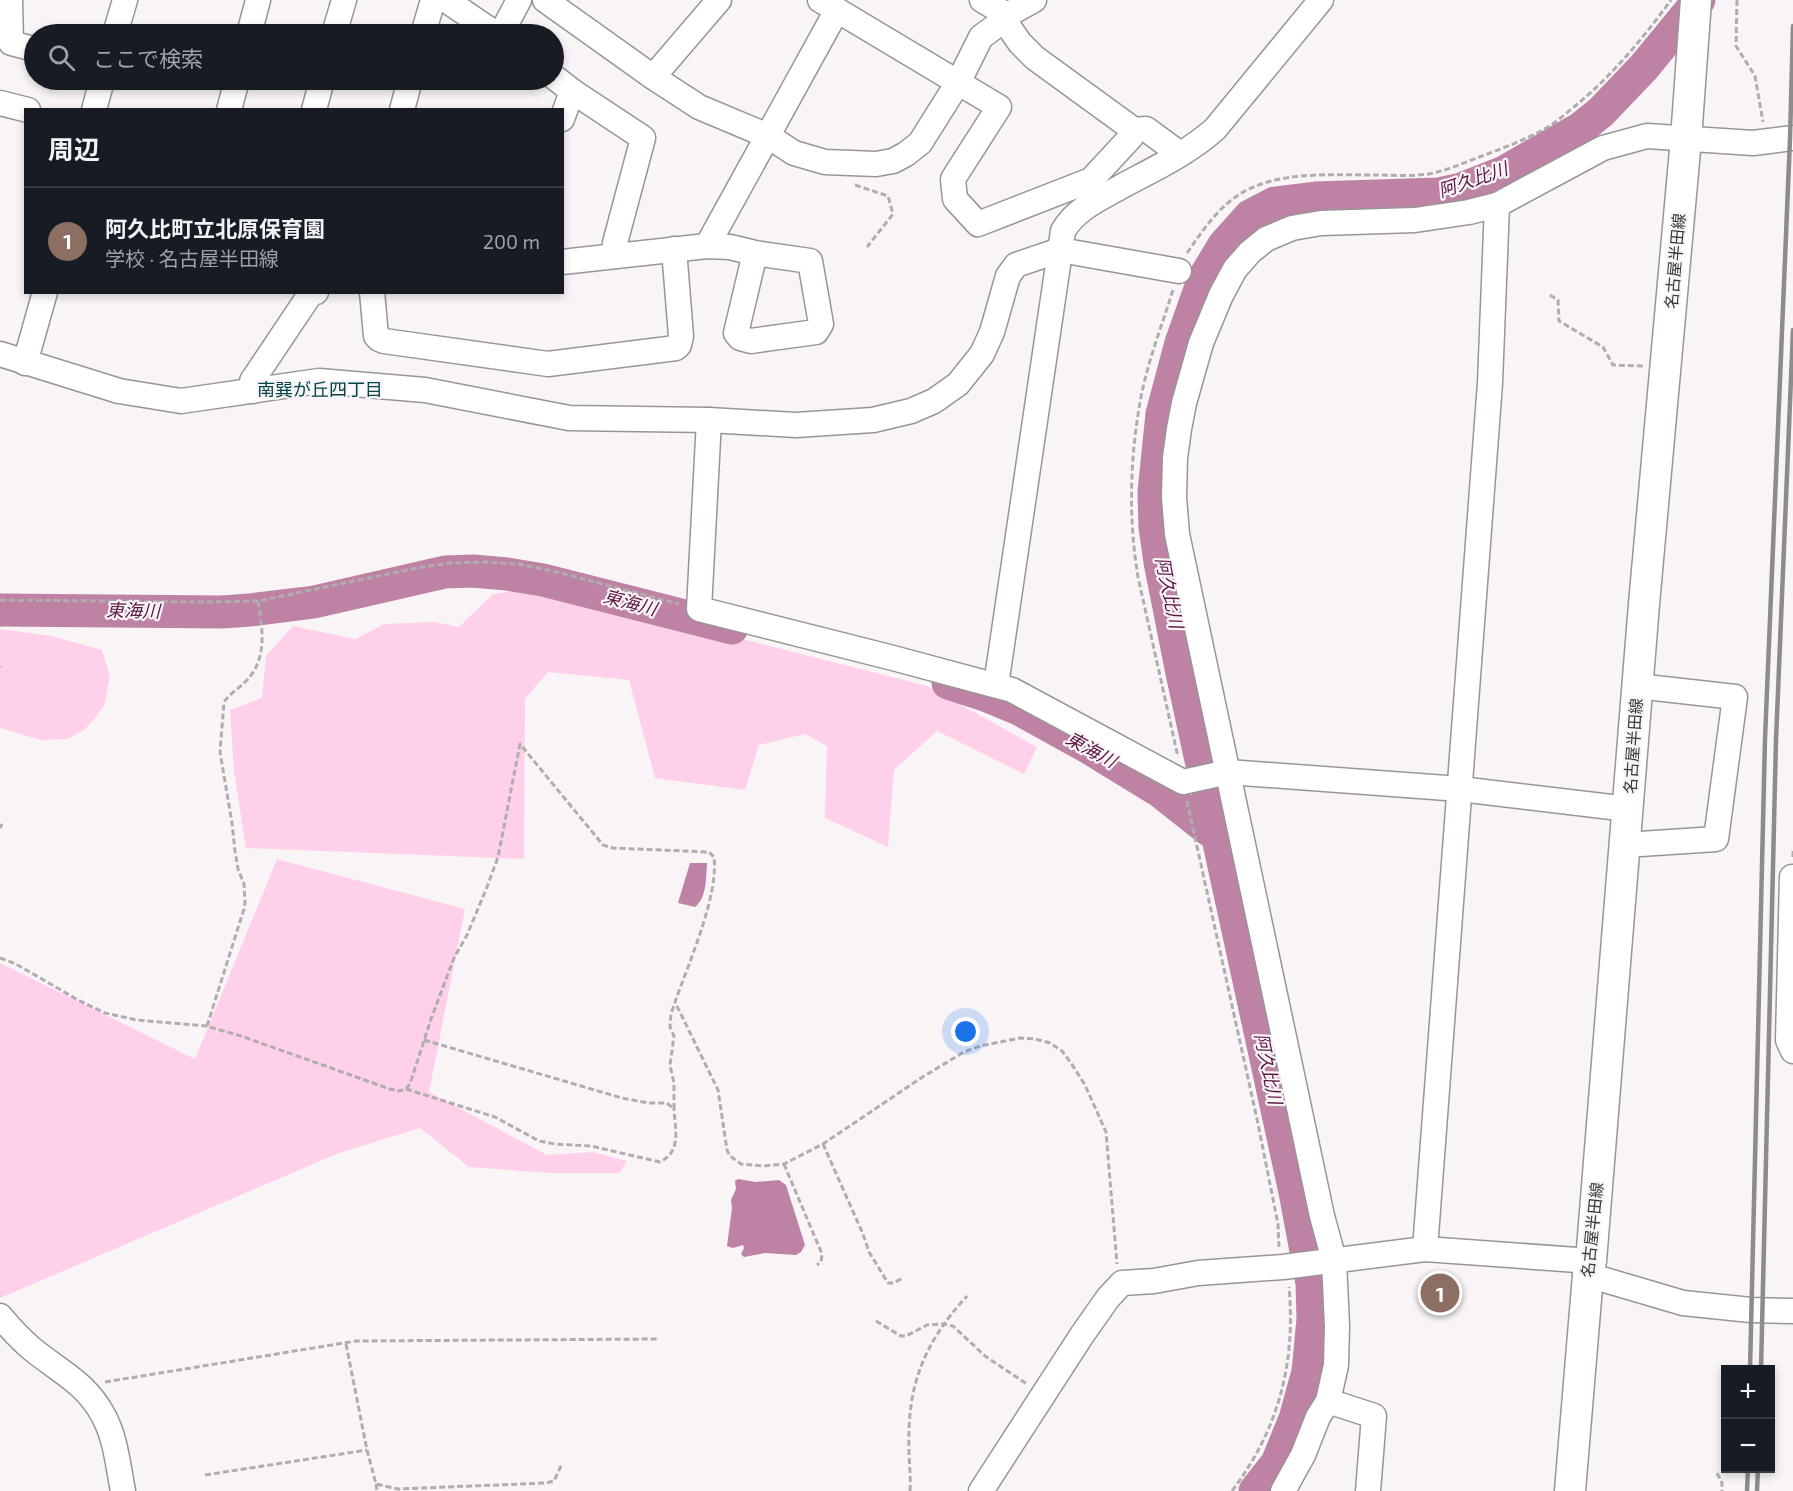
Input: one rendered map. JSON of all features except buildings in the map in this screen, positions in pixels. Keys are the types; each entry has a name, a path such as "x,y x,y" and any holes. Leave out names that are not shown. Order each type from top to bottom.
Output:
{"main road":[{"name":"名古屋半田線","path":"1570,1491 1696,0"}],"street":[{"path":"10,0 5,42 24,47"},
{"path":"117,24 124,0"},
{"path":"252,24 258,0"},
{"path":"337,24 344,0"},
{"path":"426,24 433,0"},
{"path":"446,0 483,24"},
{"path":"505,24 519,0"},
{"path":"653,77 719,0"},
{"path":"982,0 1005,18 1020,43 1035,58 1134,130 1146,129 1180,154"},
{"path":"555,3 653,77 699,107 768,136 794,153 825,162 876,164 892,161 920,143 958,81 981,37 1005,18 1034,0"},
{"path":"996,685 1063,231 1068,222 1084,208 1196,145 1215,129 1321,0"},
{"path":"707,246 768,136 828,5 999,107 953,179 955,199 978,224 1091,180 1131,137 1134,130"},
{"path":"564,85 644,138 615,243 614,256"},
{"path":"95,108 99,90"},
{"path":"230,108 234,90"},
{"path":"315,108 319,90"},
{"path":"403,108 407,90"},
{"path":"562,108 563,90"},
{"path":"0,103 24,109"},
{"path":"1283,1491 1328,1401 1336,1365 1334,1260 1322,1216 1177,534 1174,497 1175,458 1184,403 1201,343 1235,269 1266,239 1292,228 1321,222 1415,220 1469,212 1497,205 1603,148 1647,135 1753,143 1793,138"},
{"path":"1425,1249 1490,383 1497,205"},
{"path":"564,262 707,246 730,247 755,253"},
{"path":"372,294 376,336 384,341 548,364 676,348 681,336 674,249"},
{"path":"0,354 119,391 181,401 319,381 425,390 569,418 709,420 796,425 873,420 911,411 934,401 958,384 982,354 992,332 1008,276 1016,265 1060,250 1179,271"},
{"path":"26,363 44,294"},
{"path":"253,391 252,381 311,294"},
{"path":"709,420 699,609 1012,690 1185,793 1228,772 1460,789 1628,809"},
{"path":"1625,845 1716,839 1735,697 1637,686"},
{"path":"1792,877 1788,1040 1793,1051"},
{"path":"981,1491 1082,1335 1108,1298 1122,1283 1154,1281 1198,1273 1283,1267 1425,1249 1589,1268 1683,1304 1793,1311"},
{"path":"0,1316 21,1340 85,1390 103,1415 112,1434 123,1491"},
{"path":"1328,1401 1374,1416 1368,1491"}],"path":[{"path":"1232,1491 1247,1471 1275,1416 1287,1365 1291,1306 1288,1279 1279,1258 1278,1224 1257,1119 1138,577 1134,551 1131,491 1141,396 1186,254 1209,222 1234,198 1251,188 1281,178 1433,173 1494,152 1551,125 1605,81 1671,0"},
{"path":"1737,0 1736,46 1755,76 1764,141"},
{"path":"848,183 888,196 892,214 867,247"},
{"path":"1550,295 1558,300 1559,321 1603,347 1613,365 1665,367"},
{"path":"0,600 258,601 428,566 487,562 519,564 553,571 699,609"},
{"path":"206,1026 245,902 244,884 238,869 220,752 224,702 250,677 261,655 263,643 258,601"},
{"path":"0,958 16,964 105,1013 137,1020 206,1026 241,1036 390,1089 399,1091 406,1089 495,1117 539,1141 591,1146 660,1162 667,1158 675,1148 674,1083 670,1065 674,1036 670,1027 670,1014 710,901 716,868 714,857 709,852 603,846 520,744 498,856 467,935 454,958 410,1084 406,1089"},
{"path":"0,828 2,824"},
{"path":"675,1002 718,1090 727,1149 730,1156 741,1164 763,1166 784,1164 823,1144 964,1052 980,1046 1020,1038 1050,1043 1071,1062 1085,1085 1106,1132 1117,1265 1122,1283"},
{"path":"424,1040 622,1098 649,1103 667,1103 674,1109"},
{"path":"823,1144 869,1252 888,1283 903,1278"},
{"path":"784,1164 822,1254 821,1262 817,1266"},
{"path":"910,1491 910,1418 913,1389 933,1338 967,1296"},
{"path":"876,1321 901,1336 906,1336 927,1325 953,1326 985,1356 1011,1375 1044,1394"},
{"path":"85,1390 92,1384 356,1341 658,1339"},
{"path":"346,1344 377,1491"},
{"path":"205,1475 367,1450"},
{"path":"376,1484 398,1489 518,1485 554,1481 562,1464"},
{"path":"1717,1473 1722,1483 1722,1491"},
{"path":"516,1491 518,1485"}],"shaded area":[{"path":"539,587 927,686 1037,747 1024,774 937,731 894,770 888,847 825,818 827,746 805,734 759,745 745,790 655,778 629,680 548,672 525,699 524,859 246,848 234,771 230,710 262,698 266,656 293,626 355,639 384,624 434,622 459,627 493,594"},
{"path":"0,629 51,636 102,650 110,677 104,706 86,729 68,739 41,740 0,728"},
{"path":"277,859 465,909 429,1092 547,1155 593,1152 627,1161 619,1173 550,1173 469,1167 420,1128 339,1153 0,1298 0,963 195,1059"},
{"path":"690,863 707,863 704,893 695,907 678,903"},
{"path":"738,1179 756,1182 779,1180 786,1185 805,1245 801,1252 796,1255 765,1253 744,1257 741,1254 743,1245 733,1248 727,1246 731,1200 736,1189 735,1181"}],"waterway":[{"name":"阿久比川","path":"1255,1491 1277,1463 1295,1419 1308,1372 1313,1319 1312,1283 1295,1192 1182,673 1155,527 1154,492 1162,414 1181,343 1204,278 1224,245 1250,216 1275,203 1315,198 1438,194 1461,189 1504,172 1581,128 1601,112 1644,67 1699,0"},
{"name":"東海川","path":"0,610 222,612 250,610 314,602 445,572 473,571 543,580 732,628"},
{"name":"東海川","path":"948,683 1019,709 1086,746 1161,792 1216,834"}],"railway":[{"path":"1750,1365 1765,739 1793,26"},
{"path":"1761,1365 1776,740 1793,330"},
{"path":"1747,1491 1748,1473"},
{"path":"1757,1491 1758,1473"}],"place":[{"name":"阿久比町立北原保育園","path":"1440,1293"}],"district":[{"name":"南巽が丘四丁目","path":"320,390"}]}
